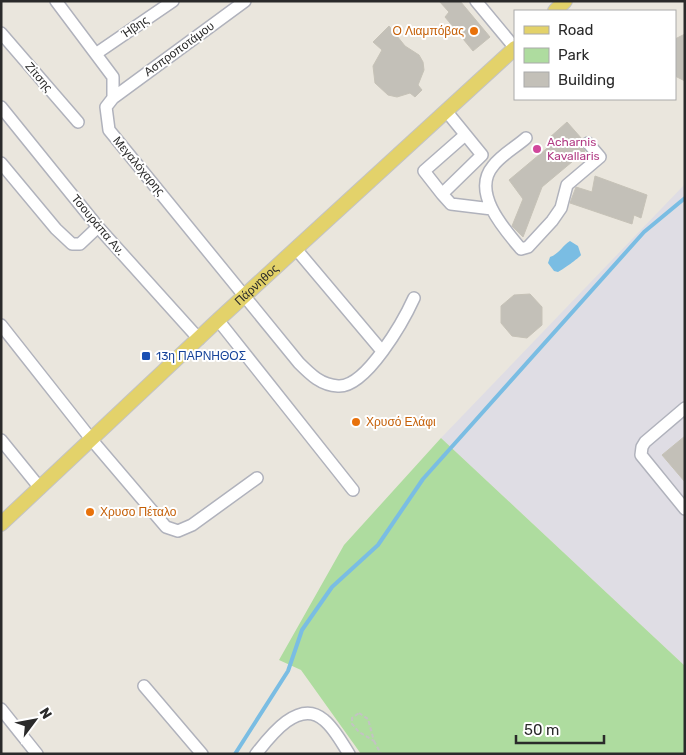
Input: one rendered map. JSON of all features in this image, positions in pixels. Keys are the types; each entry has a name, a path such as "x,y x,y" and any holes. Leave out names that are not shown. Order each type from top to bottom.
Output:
{"main road":[{"path":"556,10 565,1"},
{"name":"Πάρνηθος","path":"1,524 199,340 218,320 514,49"}],"street":[{"name":"Μεγαλόχαρης","path":"56,1 97,53 113,77 113,98 106,107 109,130 246,296 299,364 318,381 340,386 353,381 367,370 396,331 414,298"},
{"name":"Ήβης","path":"97,53 173,1"},
{"name":"Ασπροποτάμου","path":"113,98 245,1"},
{"path":"476,1 514,47"},
{"name":"Ζίτσης","path":"1,32 78,122"},
{"name":"Τσουράπα Αν.","path":"1,107 98,227 199,340"},
{"path":"447,112 492,166"},
{"path":"465,135 424,171 451,204 492,209"},
{"path":"526,138 492,166 485,182 492,209 502,227 520,249 528,247 562,208 567,185 600,157 588,142"},
{"path":"442,194 482,155"},
{"path":"1,163 56,229 72,244 80,244 98,227"},
{"path":"296,249 382,351"},
{"path":"218,320 353,490"},
{"path":"1,325 91,440 166,527 178,531 192,525 257,478"},
{"path":"685,408 645,442 641,455 685,509"},
{"path":"1,440 40,488"},
{"path":"144,686 202,754"},
{"path":"1,709 37,754"},
{"path":"256,754 285,722 298,715 311,714 324,719 349,754"}],"path":[{"path":"374,741 355,729 352,724 355,715 364,714 368,719 374,741 381,754"}],"shaded area":[{"path":"685,184 685,666 441,438"}],"green space":[{"path":"441,438 685,666 685,754 361,754 301,670 279,660 344,545"}],"water":[{"path":"570,241 578,246 581,255 560,271 554,271 548,263 550,257"}],"building":[{"path":"439,1 460,1 490,37 473,51 445,17 449,12"},
{"path":"389,26 405,46 419,55 423,62 424,70 418,85 422,90 415,97 410,93 397,97 388,95 375,83 373,66 382,50 373,42"},
{"path":"685,34 685,81 676,76 676,38"},
{"path":"567,122 582,139 581,145 585,151 542,187 523,237 512,226 523,199 509,180 552,144 548,139"},
{"path":"595,176 647,195 641,218 634,215 632,224 570,203 576,187 592,192"},
{"path":"530,294 542,307 542,325 527,338 512,336 501,323 501,306 514,295"},
{"path":"685,436 685,482 662,455"}],"waterway":[{"path":"235,754 288,671 302,630 332,587 378,545 423,479 644,232 685,198"}],"place":[{"name":"Ο Λιαμπόβας","path":"474,31"},
{"name":"Acharnis Kavallaris","path":"537,149"},
{"name":"13η ΠΑΡΝΗΘΟΣ","path":"146,356"},
{"name":"Χρυσό Ελάφι","path":"356,422"},
{"name":"Χρυσο Πέταλο","path":"90,512"}]}
